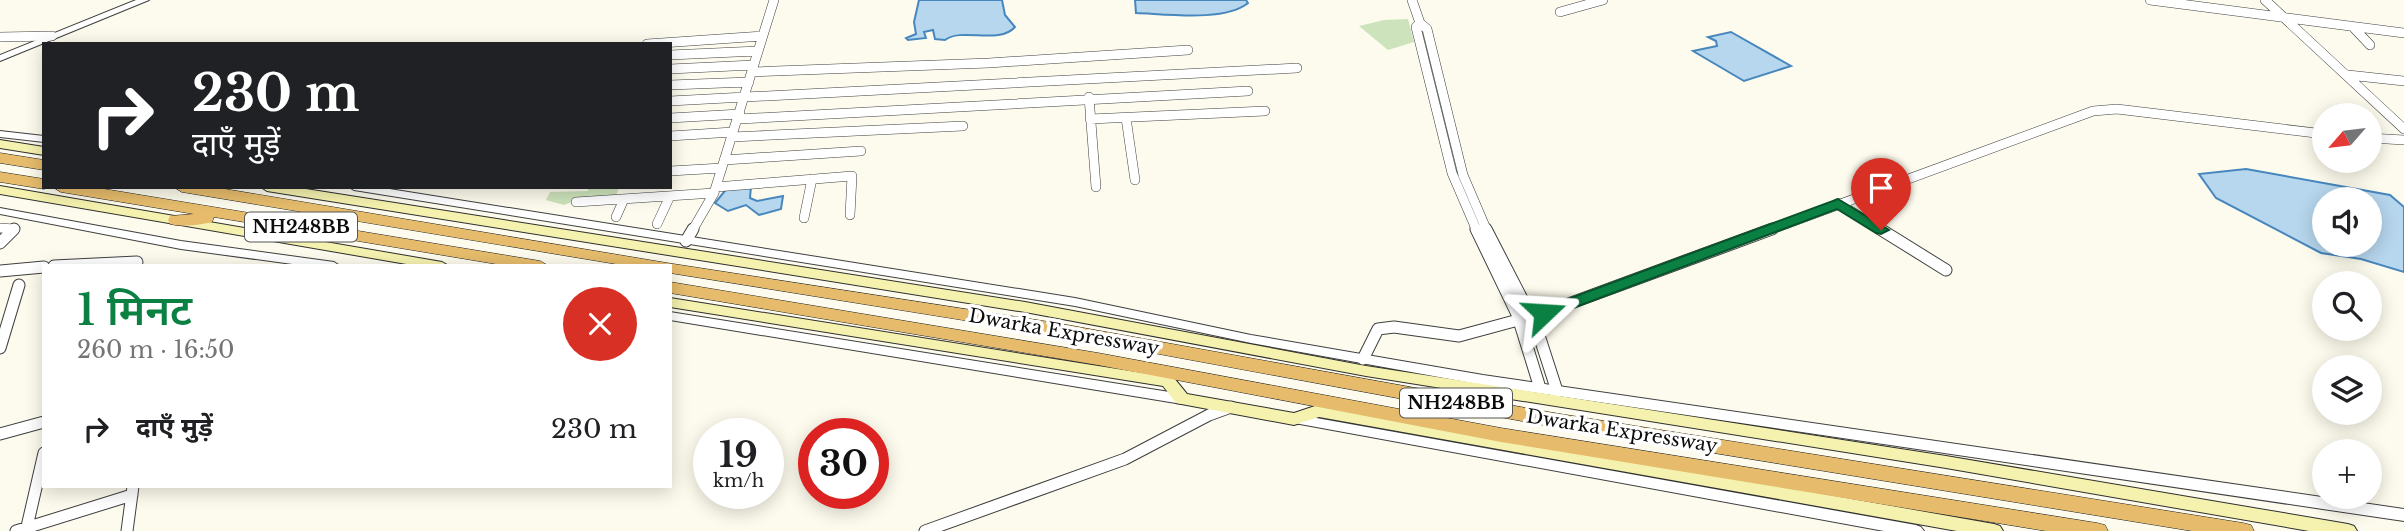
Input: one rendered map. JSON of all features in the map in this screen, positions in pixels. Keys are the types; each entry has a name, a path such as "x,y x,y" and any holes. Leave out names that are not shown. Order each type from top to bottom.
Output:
{"highway":[{"path":"0,158 42,165"},
{"path":"0,177 42,184"},
{"name":"NH248BB","path":"73,189 528,264"},
{"name":"NH248BB","path":"194,189 648,264"},
{"path":"246,189 355,209 377,219"},
{"path":"176,220 207,218 331,240 351,235"},
{"name":"Dwarka Expressway","path":"672,268 1056,329 1553,420 2243,531"},
{"name":"Dwarka Expressway","path":"672,287 1084,357 1501,435 2097,531"}],"main road":[{"path":"0,144 42,151"},
{"path":"280,189 1011,305 1366,371 1688,422 1768,428 1900,454 2348,531"},
{"path":"0,190 430,264"},
{"path":"672,302 1168,382 1182,398 1294,419 1318,411 1994,531"}],"street":[{"path":"0,56 136,0"},
{"path":"0,37 48,36 144,0"},
{"path":"686,241 715,190 774,0"},
{"path":"1412,0 1420,23 1416,27 1442,109 1464,205 1525,318 1557,391"},
{"path":"1560,12 1603,0"},
{"path":"2150,0 2404,33"},
{"path":"2265,0 2404,128"},
{"path":"2352,26 2370,45"},
{"path":"672,42 763,36"},
{"path":"672,85 751,73 1188,50"},
{"path":"672,55 758,51"},
{"path":"672,101 1297,68"},
{"path":"672,69 751,73"},
{"path":"2348,75 2404,81"},
{"path":"672,118 1248,91"},
{"path":"1088,97 1096,187"},
{"path":"1363,359 1378,329 1394,327 1459,336 1525,318 2105,108 2312,133"},
{"path":"1090,119 1265,111"},
{"path":"1126,118 1135,180"},
{"path":"672,136 963,126"},
{"path":"0,134 42,139"},
{"path":"2382,139 2404,141"},
{"path":"672,171 861,151"},
{"path":"576,202 670,196 852,176 850,215"},
{"path":"804,218 812,179"},
{"path":"366,189 1075,302 1363,359 1768,428 2404,515"},
{"path":"657,223 670,196"},
{"path":"617,217 624,199"},
{"path":"1838,203 1946,270"},
{"path":"0,211 181,245 319,264"},
{"path":"0,243 28,216"},
{"path":"0,228 14,229"},
{"path":"95,264 136,262"},
{"path":"0,271 42,267"},
{"path":"0,348 19,285"},
{"path":"672,316 1182,398"},
{"path":"1525,318 1539,388"},
{"path":"925,531 1125,459 1209,415 1231,407"},
{"path":"1294,419 1916,531"},
{"path":"0,434 42,423"},
{"path":"23,530 42,460"},
{"path":"23,530 133,491 127,531"}],"green space":[{"path":"1408,19 1414,42 1388,50 1359,26 1384,20"},
{"path":"618,189 616,196 574,201 564,205 546,200 550,192"}],"water":[{"path":"919,0 1002,0 1005,15 1015,27 1000,35 961,35 945,40 935,39 933,30 924,32 926,38 908,40 906,38 916,34 914,22"},
{"path":"1135,0 1246,0 1248,3 1225,13 1179,15 1136,13"},
{"path":"1731,32 1791,66 1744,81 1693,51 1717,46 1716,41 1708,37"},
{"path":"2246,169 2346,187 2312,187 2312,248 2216,198 2199,174"},
{"path":"751,186 750,198 757,201 783,196 781,209 759,215 746,205 728,211 715,203 728,187"},
{"path":"2382,194 2390,195 2404,207 2404,272 2348,257 2382,257"}],"route":[{"path":"1544,313 1838,203 1881,230"}]}
